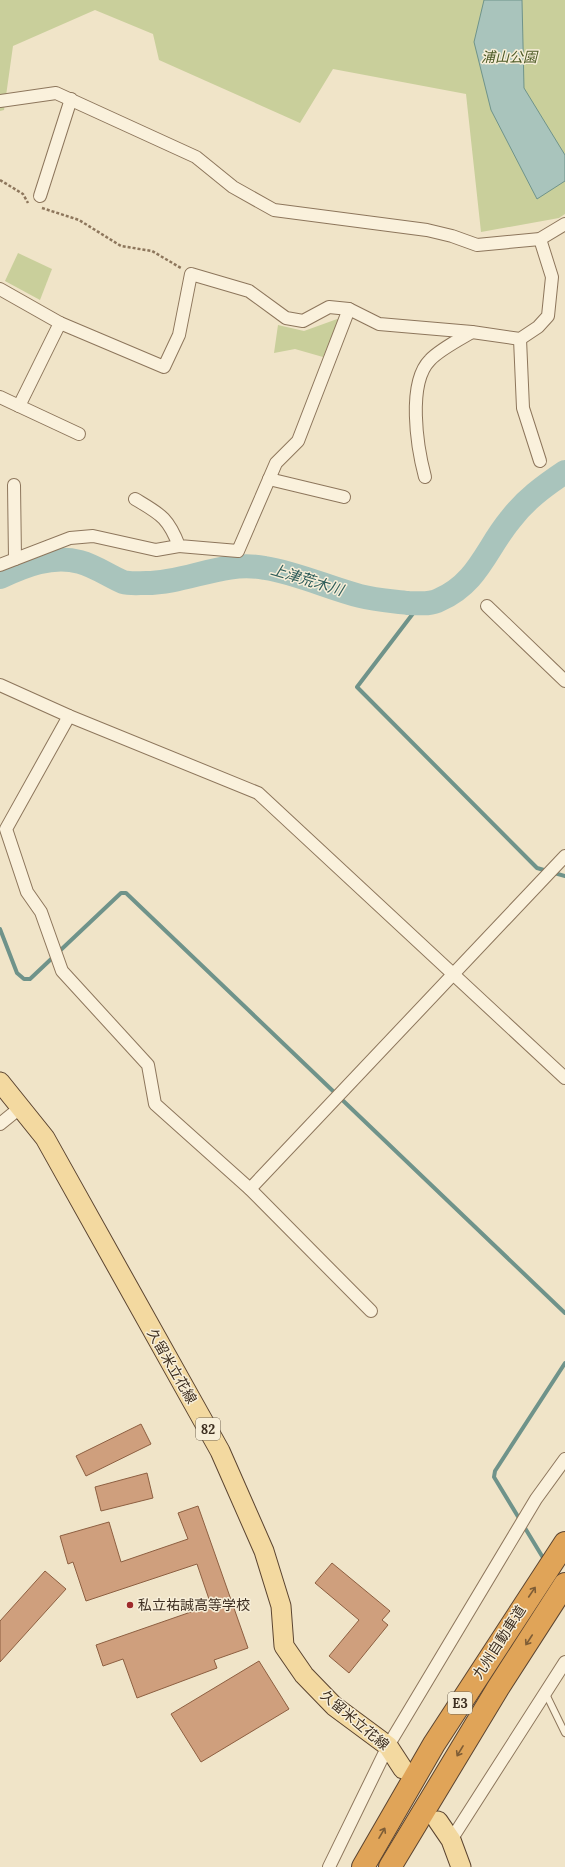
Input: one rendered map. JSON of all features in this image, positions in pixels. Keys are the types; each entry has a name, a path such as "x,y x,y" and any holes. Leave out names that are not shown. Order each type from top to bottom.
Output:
{"highway":[{"name":"九州自動車道","path":"363,1867 434,1744 565,1543"},
{"name":"九州自動車道","path":"390,1867 498,1688 565,1584"}],"main road":[{"name":"久留米立花線","path":"0,1082 44,1138 220,1451 264,1551 281,1606 284,1646 304,1675 334,1706 388,1746 403,1769"},
{"path":"438,1821 451,1840 461,1867"}],"street":[{"path":"0,101 56,92 196,157 233,187 274,210 427,230 452,236 477,245 540,239 565,224"},
{"path":"38,201 71,99"},
{"path":"0,289 60,323 164,367 179,335 191,274 249,290 286,318 303,321 329,307 348,309 378,324 472,332 520,339 538,328 548,316 552,277 540,239"},
{"path":"0,565 70,538 93,536 156,550 179,546 238,551 276,463 298,440 348,309"},
{"path":"19,406 60,323"},
{"path":"426,476 419,446 416,403 418,381 430,360 472,332"},
{"path":"520,339 523,408 540,460"},
{"path":"0,397 79,434"},
{"path":"269,479 344,497"},
{"path":"14,485 15,559"},
{"path":"135,499 163,516 174,533 179,546"},
{"path":"487,606 565,680"},
{"path":"0,685 69,716 258,793 454,973 565,1078"},
{"path":"69,716 6,829 27,892 42,912 62,971 148,1065 155,1104 250,1189 370,1311"},
{"path":"250,1189 565,856"},
{"path":"0,1124 21,1107"},
{"path":"329,1867 388,1746 536,1500 565,1459"},
{"path":"451,1840 565,1662"}],"lane":[{"path":"545,1692 565,1733"}],"path":[{"path":"0,180 23,194 29,204"},
{"path":"38,201 79,220 121,246 152,251 191,274"}],"green space":[{"name":"浦山公園","path":"0,0 565,0 565,214 559,218 481,232 466,94 333,69 300,123 159,60 153,34 95,10 13,46 4,110 0,111"},
{"path":"18,253 52,269 40,300 5,281"},
{"path":"340,318 323,357 295,349 274,353 278,325 304,331"}],"water":[{"path":"484,0 522,0 524,88 565,155 565,181 537,199 491,110 474,42"}],"building":[{"path":"141,1424 151,1444 86,1476 76,1456"},
{"path":"147,1473 153,1498 101,1511 95,1487"},
{"path":"198,1506 248,1648 214,1660 217,1668 137,1698 123,1659 103,1666 96,1645 211,1605 197,1564 86,1601 73,1562 68,1564 60,1536 109,1522 121,1562 188,1539 178,1513"},
{"path":"332,1563 390,1611 382,1620 388,1625 349,1673 329,1656 359,1620 315,1583"},
{"path":"45,1571 66,1589 0,1662 0,1621"},
{"path":"259,1661 289,1709 201,1762 171,1714"}],"waterway":[{"name":"上津荒木川","path":"0,577 28,565 59,559 80,562 123,582 132,583 176,580 220,569 250,566 289,573 348,593 366,597 408,603 432,603 452,593 463,584 472,575 502,531 522,506 535,494 565,472"},
{"path":"421,603 357,687 537,868 565,876"},
{"path":"0,929 17,973 24,979 30,979 121,893 126,893 565,1313"},
{"path":"545,1561 494,1477 495,1471 565,1363"}],"place":[{"name":"私立祐誠高等学校","path":"130,1605"}]}
